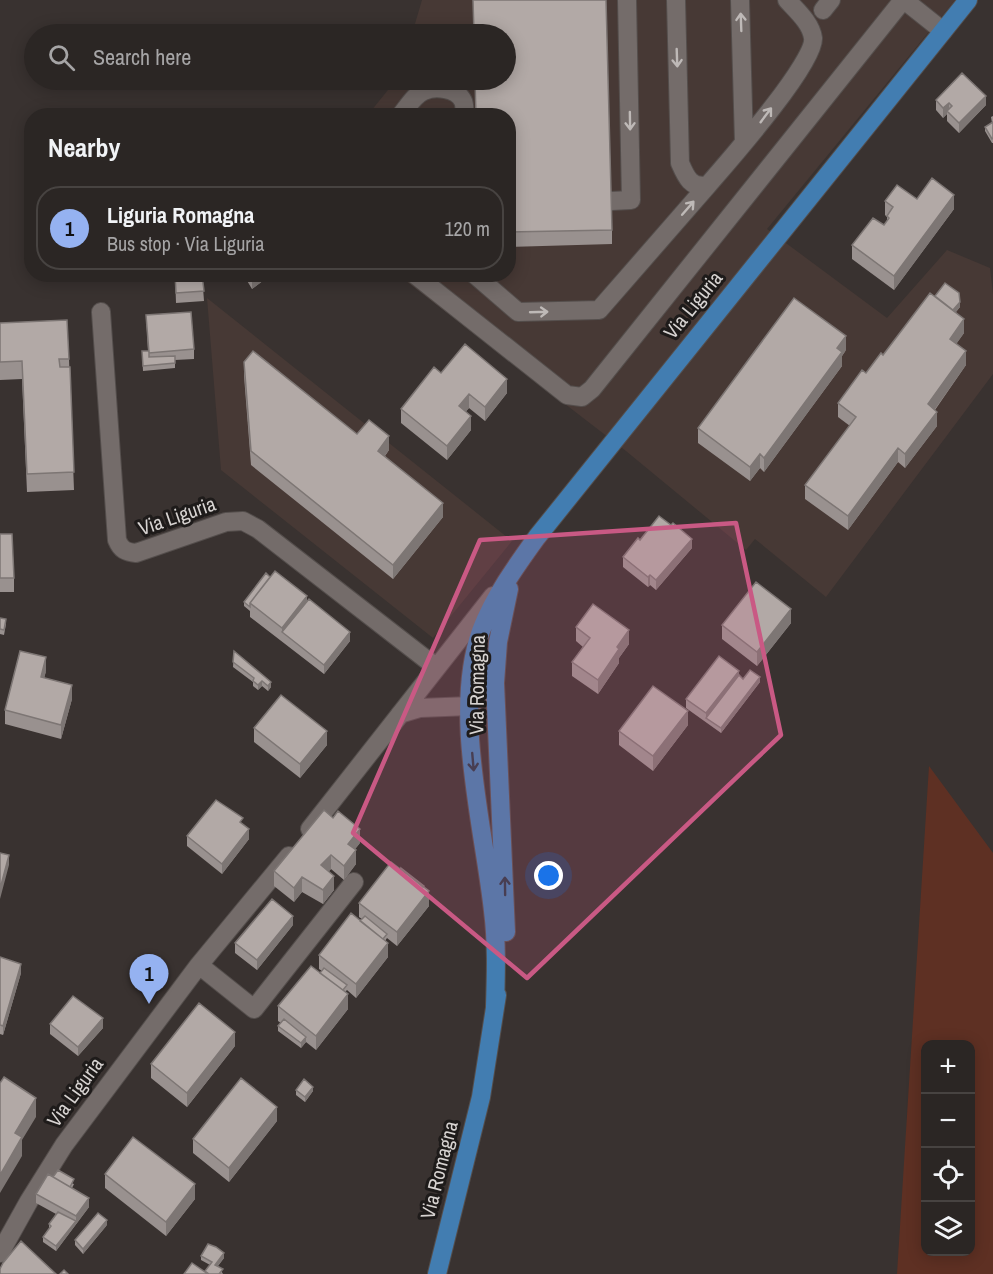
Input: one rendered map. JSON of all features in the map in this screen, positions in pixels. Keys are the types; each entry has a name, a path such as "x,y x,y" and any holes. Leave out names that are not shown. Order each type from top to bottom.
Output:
{"main road":[{"name":"Via Liguria","path":"516,566 557,511 968,0"},
{"name":"Via Romagna","path":"495,1006 495,930 475,789 470,706 473,664 478,642 491,608 516,566"},
{"name":"Via Romagna","path":"437,1274 481,1097 503,963 506,928 495,683 503,614 516,566"}],"street":[{"path":"611,201 631,200 627,0"},
{"path":"676,0 680,163 692,184 700,187 708,185"},
{"path":"740,0 744,143"},
{"path":"483,282 518,312 600,310 744,143 807,59 812,49 813,39 810,28 787,0"},
{"path":"424,282 567,395 582,397 592,389 904,0 943,31"},
{"path":"407,108 423,91 434,90"},
{"path":"447,90 457,94 463,101 464,108"},
{"name":"Via Liguria","path":"101,312 117,540 121,548 136,553 226,522 243,521 258,529 436,668"},
{"name":"Via Liguria","path":"0,1253 64,1145 199,965 281,865 516,566"},
{"path":"457,641 478,642 490,646 497,654"},
{"path":"400,714 420,708 470,706 486,696 495,683"},
{"path":"199,965 254,1009 354,882"}],"highlighted area":[{"path":"736,523 781,735 527,978 353,833 480,540"}],"shaded area":[{"path":"422,0 955,0 767,229 887,318 947,250 990,268 993,294 993,374 826,597 755,539 746,550 626,451 407,282 516,282 516,108 373,108 388,90 516,90 516,24 415,24"},
{"path":"207,298 512,541 433,638 221,470"},
{"path":"929,766 993,853 993,1274 897,1274"}],"building":[{"path":"473,0 606,0 612,230 516,232 516,108 476,108 475,90 516,90 516,24 474,24"},
{"path":"962,73 986,96 959,123 947,111 952,106 949,103 943,108 936,100"},
{"path":"993,122 993,138 992,139 985,127"},
{"path":"932,178 954,195 894,276 852,245 873,218 884,225 893,207 885,201 897,185 917,199"},
{"path":"175,282 203,282 204,291 176,293"},
{"path":"945,283 959,293 960,302 953,310 935,296"},
{"path":"930,293 964,319 950,339 966,351 928,404 937,412 905,454 898,448 848,516 805,485 856,417 838,403 862,370 866,373 881,353 883,355"},
{"path":"794,298 846,336 837,348 842,352 764,458 760,454 750,467 698,428"},
{"path":"191,312 194,349 149,353 146,315"},
{"path":"67,320 69,359 59,359 60,367 70,367 74,472 27,474 22,361 0,362 0,323"},
{"path":"465,344 507,379 485,407 469,394 459,406 471,416 447,446 401,409 434,367 441,373"},
{"path":"142,351 149,351 149,357 175,356 175,363 143,366"},
{"path":"253,351 357,434 369,420 389,436 378,451 443,503 393,565 251,451 244,362"},
{"path":"659,516 671,525 673,523 692,539 656,580 650,575 648,577 623,557"},
{"path":"0,534 12,534 14,578 0,578"},
{"path":"275,571 307,596 282,628 250,603"},
{"path":"266,573 270,577 250,603 250,607 244,602"},
{"path":"756,582 791,609 757,652 722,625"},
{"path":"309,599 350,632 324,665 282,632"},
{"path":"593,604 629,630 598,680 572,662 590,638 576,627"},
{"path":"0,618 6,619 4,630 0,629"},
{"path":"20,651 46,657 41,677 72,685 61,725 5,710"},
{"path":"234,651 271,682 268,686 262,681 258,685 253,681 254,678 233,662"},
{"path":"719,656 739,671 706,713 686,699"},
{"path":"750,670 760,677 721,728 706,718 739,675 743,679"},
{"path":"653,686 688,711 653,756 619,731"},
{"path":"281,695 327,731 300,764 254,728"},
{"path":"216,800 243,818 240,822 249,829 222,864 187,836"},
{"path":"324,810 333,818 338,811 360,829 348,844 356,850 344,866 331,855 321,865 334,876 323,890 302,877 294,888 274,871"},
{"path":"0,853 9,855 0,889"},
{"path":"391,862 429,891 397,932 359,903"},
{"path":"401,868 424,886 423,887"},
{"path":"272,899 293,916 257,960 235,943"},
{"path":"351,913 388,943 356,984 319,955"},
{"path":"365,916 387,934 383,939 360,921"},
{"path":"0,957 21,964 3,1026 0,1025"},
{"path":"311,966 348,994 316,1036 278,1006"},
{"path":"324,968 347,985 343,990 320,973"},
{"path":"73,996 103,1018 78,1047 50,1024"},
{"path":"199,1003 235,1032 187,1093 151,1064"},
{"path":"284,1019 306,1037 301,1043 278,1026"},
{"path":"4,1077 36,1098 15,1133 22,1137 0,1175 0,1083"},
{"path":"241,1078 277,1107 229,1168 193,1139"},
{"path":"304,1079 313,1087 305,1097 296,1090"},
{"path":"133,1137 195,1184 166,1222 105,1174"},
{"path":"58,1170 74,1179 70,1187 53,1177"},
{"path":"48,1174 89,1198 76,1216 36,1194"},
{"path":"58,1212 76,1221 56,1246 43,1237"},
{"path":"98,1213 107,1220 83,1249 75,1240"},
{"path":"21,1241 56,1274 0,1274 3,1263"},
{"path":"208,1244 224,1253 215,1265 223,1269 219,1274 209,1274 205,1271 212,1262 201,1256"},
{"path":"192,1263 208,1274 184,1274"}],"place":[{"name":"Liguria Romagna","path":"149,1004"}]}
